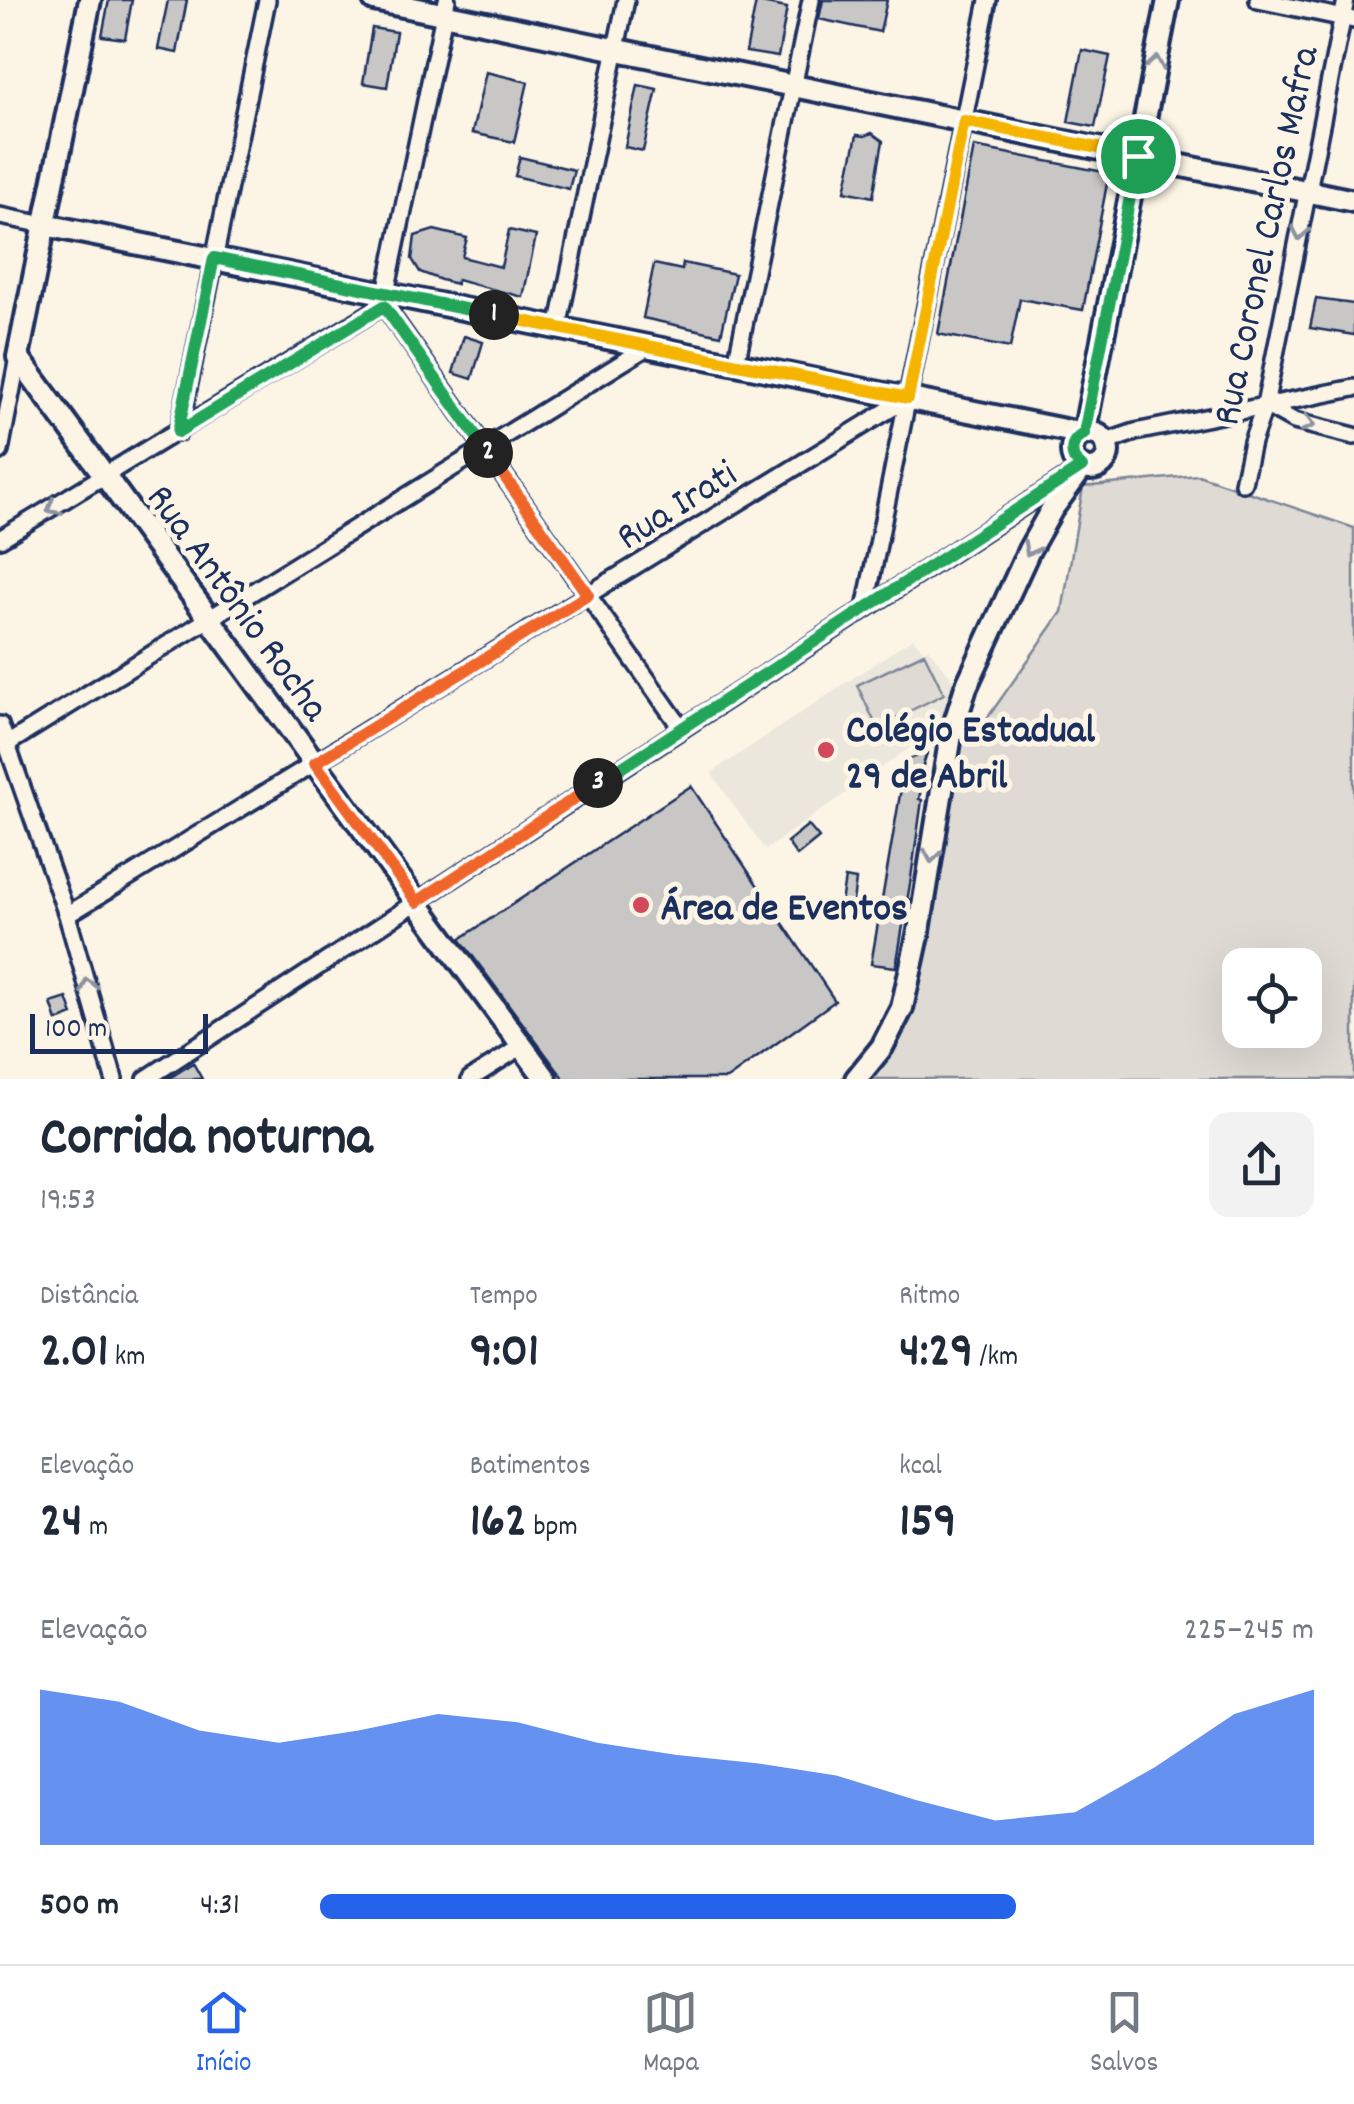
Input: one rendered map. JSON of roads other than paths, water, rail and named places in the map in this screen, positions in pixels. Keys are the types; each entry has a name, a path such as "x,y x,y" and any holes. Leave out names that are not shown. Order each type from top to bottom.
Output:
{"main road":[{"path":"18,357 90,0"},
{"path":"374,0 445,7 616,50 1354,201"},
{"path":"45,225 214,258 385,299 558,328 1084,434 1099,435 1106,442 1108,453 1103,463 1093,468 1077,464 1072,453 1074,441 1084,434 1168,0"},
{"name":"Rua Antônio Rocha","path":"18,357 546,1079"},
{"path":"856,1079 894,1027 906,992 951,736 962,700 1029,550 1082,467"}],"street":[{"path":"178,432 267,0"},
{"path":"558,328 626,0"},
{"path":"736,364 811,0"},
{"path":"865,610 988,0"},
{"path":"1258,0 1348,18"},
{"name":"Rua Coronel Carlos Mafra","path":"1243,482 1265,405 1348,18 1346,0"},
{"path":"445,7 385,299 484,448 682,729"},
{"path":"0,216 45,225"},
{"path":"0,540 385,299"},
{"path":"7,744 649,346"},
{"path":"0,451 18,357"},
{"path":"1106,442 1134,432 1354,388"},
{"name":"Rua Irati","path":"67,915 908,398"},
{"path":"1265,405 1294,421 1354,436"},
{"path":"146,1079 1082,467"},
{"path":"0,725 67,915 114,1079"},
{"path":"470,1079 522,1046"}],"place":[{"name":"Colégio Estadual 29 de Abril","path":"826,750"},
{"name":"Área de Eventos","path":"641,905"}]}
